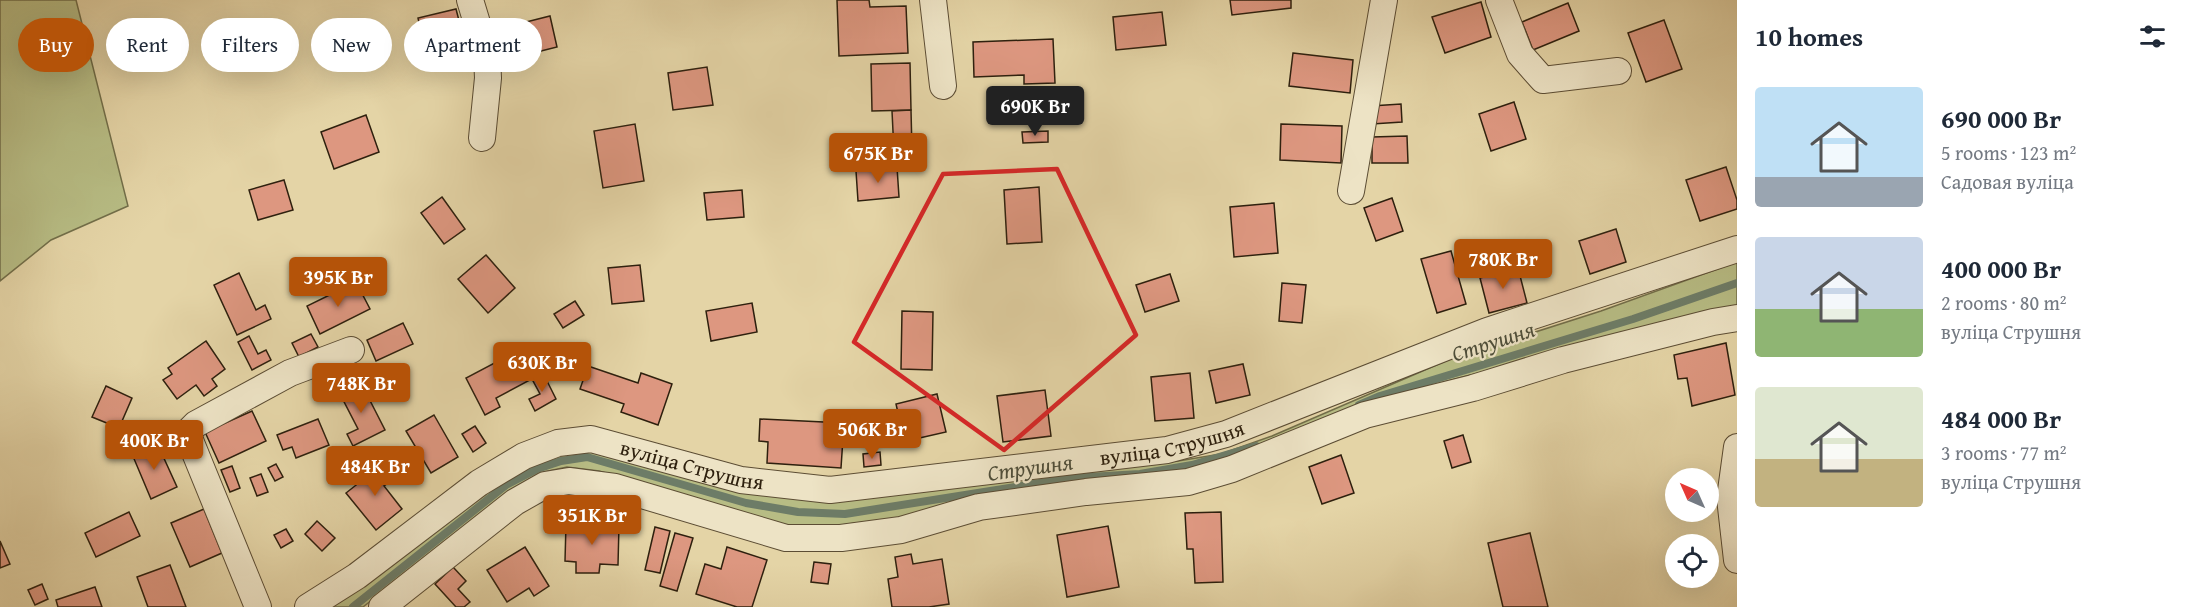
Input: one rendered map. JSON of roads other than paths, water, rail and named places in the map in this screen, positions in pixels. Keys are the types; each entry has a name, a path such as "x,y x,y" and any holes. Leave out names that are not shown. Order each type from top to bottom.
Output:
{"street":[{"path":"470,0 487,56 488,78 482,138"},
{"path":"933,0 943,86"},
{"path":"1351,191 1384,0"},
{"path":"1499,0 1520,54 1543,80 1617,71"},
{"name":"вуліца Струшня","path":"308,607 357,576 479,483 524,456 558,442 591,439 741,480 830,490 1167,450 1226,434 1487,331 1737,249"},
{"name":"вуліца Струшня","path":"382,607 515,502 545,485 569,481 615,487 786,538 842,538 901,530 979,507 1086,492 1188,482 1232,469 1365,415 1473,388 1563,360 1737,318"},
{"path":"258,607 188,433 196,424 290,373 351,350"},
{"path":"1737,447 1730,498 1737,560"}],"waterway":[{"name":"Струшня","path":"1359,405 1380,396 1633,319 1737,283"},
{"name":"Струшня","path":"353,607 506,485 537,469 561,461 587,457 746,503 798,512 845,514 1071,478 1140,474 1192,465 1256,446"}]}
